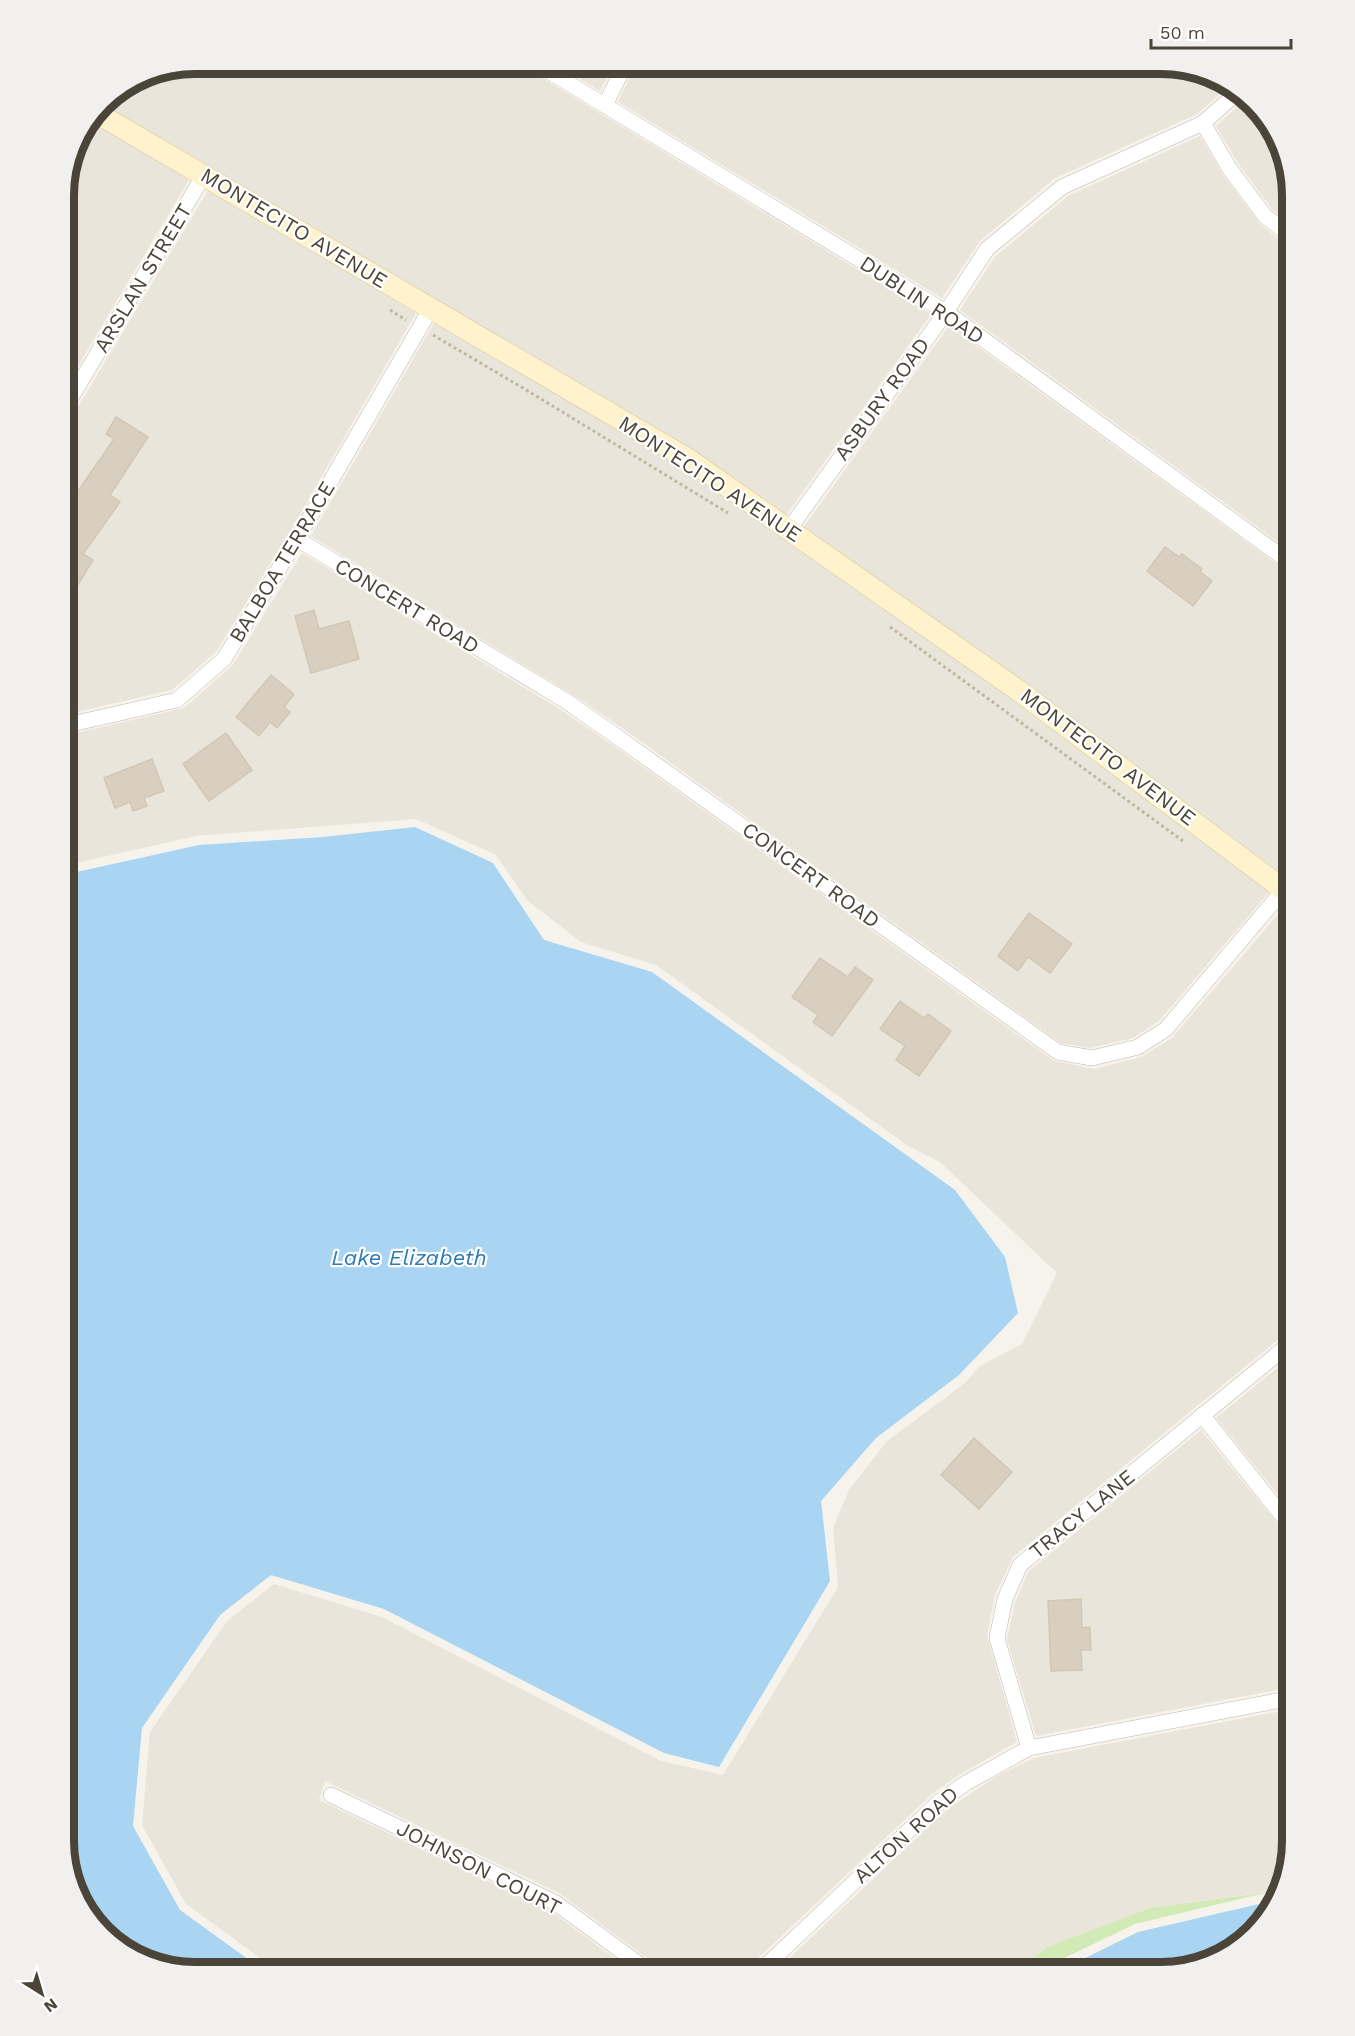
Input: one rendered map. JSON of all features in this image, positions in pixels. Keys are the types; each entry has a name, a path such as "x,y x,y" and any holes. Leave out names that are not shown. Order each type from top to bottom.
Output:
{"street":[{"name":"DUBLIN ROAD","path":"553,74 946,312 1282,557"},
{"path":"605,105 620,74"},
{"name":"ASBURY ROAD","path":"789,529 946,312 987,249 1062,187 1203,123 1232,97"},
{"name":"MONTECITO AVENUE","path":"102,116 688,459 1019,691 1282,884"},
{"path":"1203,123 1229,168 1265,216 1282,229"},
{"name":"ARSLAN STREET","path":"74,393 204,175"},
{"name":"BALBOA TERRACE","path":"74,723 177,700 224,659 297,539 430,310"},
{"name":"CONCERT ROAD","path":"297,539 574,707 1058,1052 1092,1058 1138,1047 1166,1029 1282,897"},
{"name":"TRACY LANE","path":"1029,1748 997,1638 1005,1599 1020,1565 1282,1350"},
{"path":"1202,1415 1282,1515"},
{"name":"ALTON ROAD","path":"770,1962 939,1802 966,1783 1029,1748 1282,1700"},
{"name":"JOHNSON COURT","path":"331,1795 556,1903 636,1962"}],"path":[{"path":"432,334 735,518"},
{"path":"883,622 1185,842"}],"shaded area":[{"path":"535,74 931,314 786,515 201,161 109,109 121,98 141,86 155,80 179,75"},
{"path":"572,74 608,74 600,91"},
{"path":"632,74 1169,74 1200,80 1223,91 1197,114 1055,178 980,241 942,298 618,102"},
{"path":"1240,104 1257,121 1272,148 1277,163 1282,194 1282,217 1272,209 1238,163 1216,126"},
{"path":"96,124 190,178 74,373 74,186 83,148 94,127"},
{"path":"1200,136 1222,174 1260,224 1282,242 1282,545 960,310 995,257 1068,196"},
{"path":"209,189 416,313 289,533 216,652 172,690 74,712 74,414"},
{"path":"434,323 683,468 1014,699 1270,891 1159,1021 1133,1038 1090,1048 1061,1043 621,727 570,693 311,536"},
{"path":"949,326 1282,568 1282,876 803,528"},
{"path":"302,553 561,710 1054,1061 1095,1069 1141,1057 1172,1038 1282,910 1282,1336 1013,1557 995,1595 987,1635 1017,1742 960,1774 932,1794 754,1962 652,1962 559,1893 325,1781 319,1800 552,1912 619,1962 269,1962 263,1960 186,1904 142,1825 150,1732 227,1621 274,1584 382,1617 661,1761 723,1775 838,1587 833,1528 849,1490 887,1441 965,1383 980,1366 1022,1344 1057,1273 940,1162 908,1146 656,965 581,942 528,901 496,855 416,819 196,836 74,864 74,733 184,708 233,665"},
{"path":"1282,1364 1282,1500 1216,1418"},
{"path":"1201,1430 1282,1530 1282,1689 1036,1736 1007,1639 1015,1603 1028,1572"},
{"path":"1282,1711 1282,1842 1277,1873 1270,1891 1150,1908 1047,1947 1029,1962 786,1962 945,1811 997,1776 1034,1758"}],"green space":[{"path":"1269,1892 1135,1924 1056,1962 1029,1962 1047,1947 1150,1908"}],"water":[{"name":"Lake Elizabeth","path":"415,827 493,863 544,940 652,972 955,1190 1005,1257 1018,1313 959,1375 876,1438 821,1501 830,1581 719,1767 664,1753 384,1609 271,1575 220,1615 142,1728 133,1826 180,1910 252,1962 186,1962 155,1956 127,1942 115,1933 98,1915 90,1902 78,1873 75,1857 74,873 199,845 323,837"},
{"path":"1265,1903 1257,1915 1234,1938 1207,1953 1192,1958 1161,1962 1077,1962 1138,1932"}],"building":[{"path":"116,417 148,437 110,495 120,502 83,554 93,560 74,591 74,497 114,439 106,434"},
{"path":"1165,547 1179,557 1182,554 1202,569 1200,572 1212,581 1193,606 1147,571"},
{"path":"314,610 319,629 349,621 359,659 311,673 295,616"},
{"path":"271,675 294,694 284,707 290,712 277,728 270,722 259,736 236,717"},
{"path":"226,733 252,770 209,801 183,764"},
{"path":"152,759 164,791 144,798 147,806 133,811 130,802 115,808 104,778"},
{"path":"1029,913 1072,944 1050,973 1028,957 1018,971 998,956"},
{"path":"820,958 848,977 855,967 873,980 832,1036 813,1022 818,1015 792,997"},
{"path":"900,1001 924,1018 928,1014 951,1031 919,1076 896,1060 905,1046 880,1029"},
{"path":"974,1438 1012,1472 979,1509 941,1475"},
{"path":"1081,1599 1082,1628 1090,1627 1091,1650 1081,1650 1082,1670 1051,1671 1048,1601"}]}
